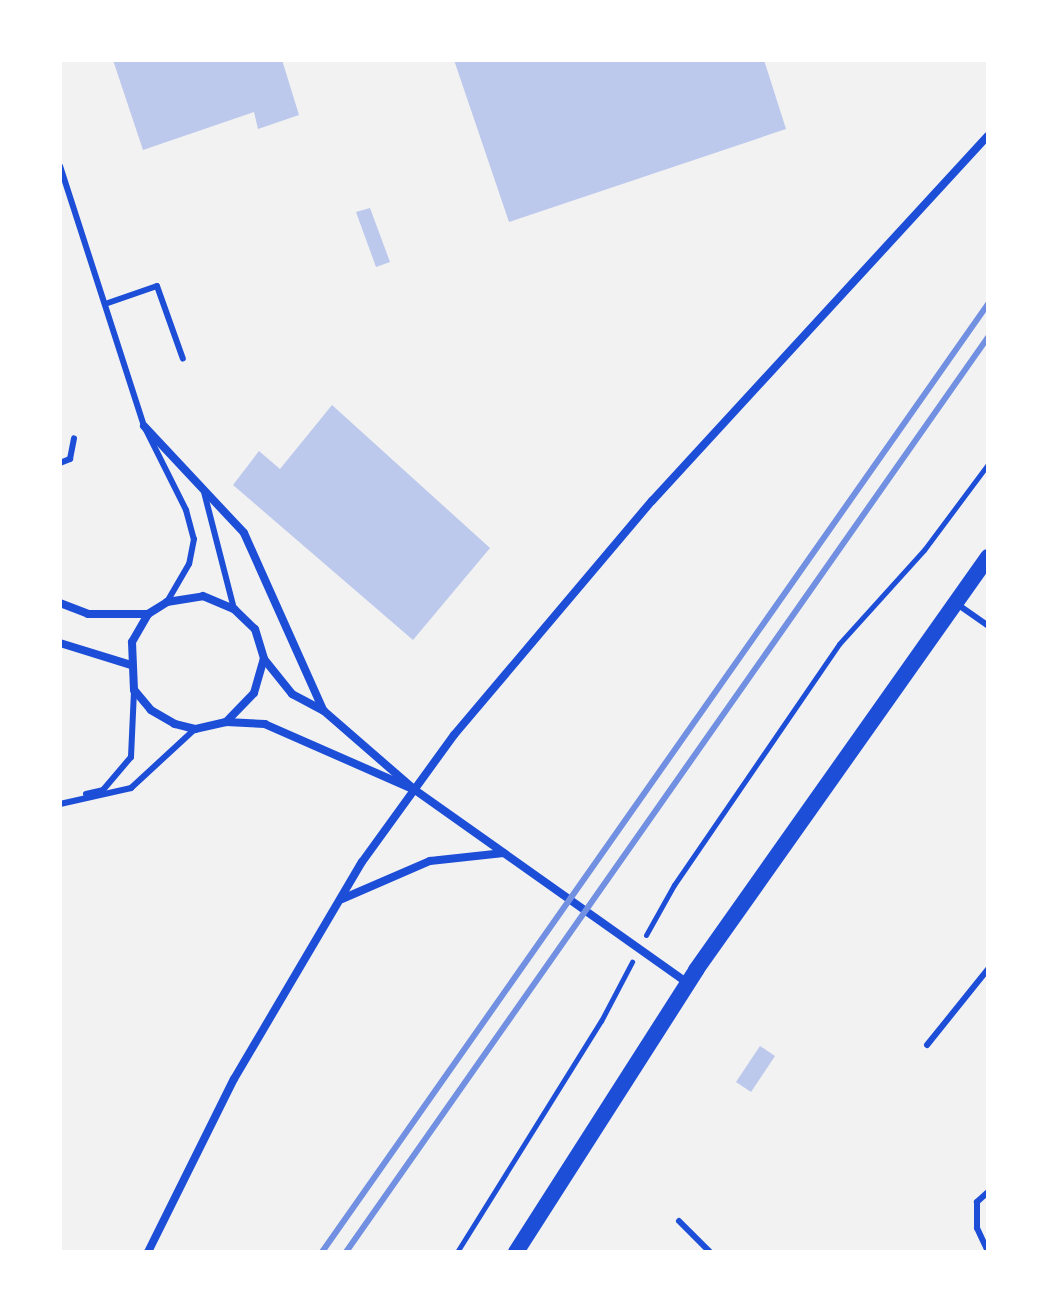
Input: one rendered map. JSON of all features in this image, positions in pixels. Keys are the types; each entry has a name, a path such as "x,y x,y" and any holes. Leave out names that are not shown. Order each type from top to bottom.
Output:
{"main road":[{"path":"516,1252 688,983 988,557"}],"street":[{"path":"148,1252 234,1079 342,899 454,735 652,501 988,136"},
{"path":"144,426 244,533 324,711"},
{"path":"415,790 265,724 226,722 195,729 151,710 134,690 131,665 132,642 148,614 167,602 203,596 234,609 255,629 264,659 292,694 324,711 415,790 688,983"},
{"path":"60,603 88,614 148,614"},
{"path":"60,643 131,665"},
{"path":"226,722 254,693 264,659"},
{"path":"342,899 430,861 504,853"}],"lane":[{"path":"60,166 144,426 186,510 194,539 189,564 167,602"},
{"path":"105,304 157,286 183,359"},
{"path":"60,463 70,459 74,438"},
{"path":"204,490 234,609"},
{"path":"954,602 988,626"},
{"path":"60,802 103,790 131,757 134,690"},
{"path":"60,802 131,788 195,729"},
{"path":"927,1045 988,969"},
{"path":"988,1192 977,1202 977,1228 988,1252"},
{"path":"679,1221 710,1252"}],"path":[{"path":"457,1252 601,1021 674,885 839,644 924,550 988,464"}],"building":[{"path":"113,60 282,60 299,115 258,129 254,112 143,150"},
{"path":"454,60 764,60 786,129 509,222"},
{"path":"370,208 390,262 376,267 356,212"},
{"path":"332,405 490,548 413,640 233,485 259,451 280,469"},
{"path":"760,1046 775,1056 751,1092 736,1082"}],"railway":[{"path":"322,1252 988,304"},
{"path":"346,1252 988,337"}]}
